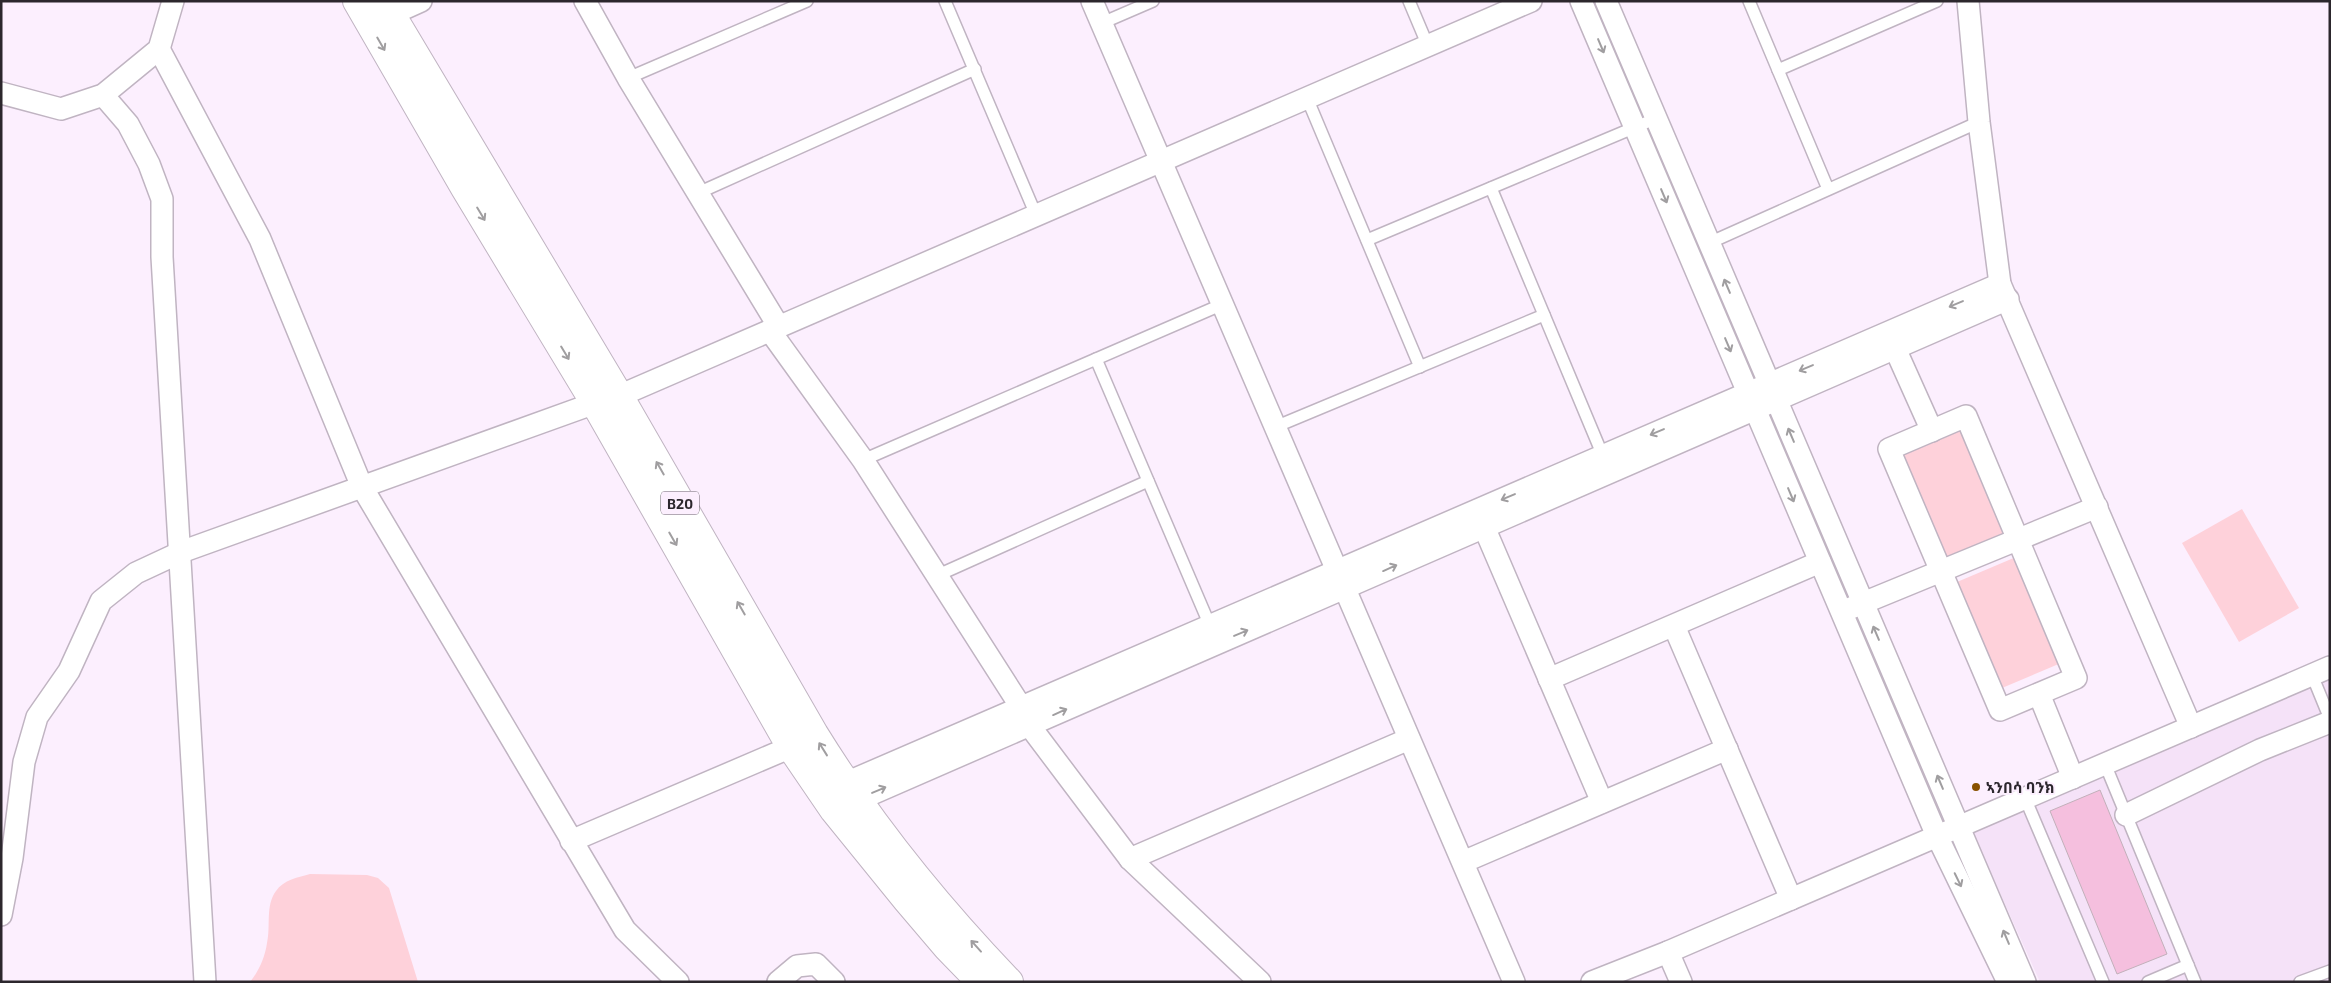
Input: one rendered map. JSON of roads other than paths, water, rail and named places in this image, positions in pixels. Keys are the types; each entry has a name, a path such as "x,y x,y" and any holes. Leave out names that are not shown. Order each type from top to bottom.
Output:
{"highway":[{"name":"B20","path":"357,1 475,182 607,400 814,734 840,796 947,947 982,982"},
{"name":"B20","path":"386,8 475,182"},
{"name":"B20","path":"607,400 791,747 840,796 923,885 1009,982"}],"street":[{"path":"1,93 61,108 103,95 159,49 173,1"},
{"path":"386,8 421,1"},
{"path":"585,1 628,78 698,193 774,329 863,460 1025,716 1130,859 1260,982"},
{"path":"1092,1 1514,982"},
{"path":"1,915 12,858 24,762 37,717 69,671 101,601 136,573 181,552 607,400 1531,1"},
{"path":"1582,1 1937,836 2010,981"},
{"path":"1606,1 1959,827 2010,981"},
{"path":"1968,1 1979,122 2004,292 2191,727"},
{"path":"159,49 260,239 362,487 625,930 678,982"},
{"path":"103,95 128,124 149,164 162,199 162,257 181,552 205,982"},
{"path":"1341,579 1484,527 1752,401 2004,292"},
{"path":"1891,341 1932,431"},
{"path":"840,796 1341,579 1603,456 1752,401"},
{"path":"1966,416 2076,678 2000,710 1889,449 1932,431 1966,416"},
{"path":"1841,612 2096,506"},
{"path":"1484,527 1602,802"},
{"path":"1549,679 1820,562"},
{"path":"1674,626 1791,899"},
{"path":"1592,982 1668,952 2321,671"},
{"path":"2039,694 2073,778"},
{"path":"2126,815 2260,750 2330,721"},
{"path":"1130,859 1410,739"},
{"path":"571,841 791,747"},
{"path":"1463,862 1726,749"},
{"path":"1668,952 1681,982"},
{"path":"778,982 796,966 816,964 834,982"}],"lane":[{"path":"628,78 807,1"},
{"path":"945,1 1036,215"},
{"path":"1102,23 1153,1"},
{"path":"1409,1 1428,46"},
{"path":"1749,1 1828,189"},
{"path":"1778,70 1937,1"},
{"path":"698,193 975,69"},
{"path":"1307,98 1420,367"},
{"path":"1366,240 1657,118"},
{"path":"1709,242 1979,122"},
{"path":"1491,188 1603,456"},
{"path":"863,460 1223,304"},
{"path":"1276,427 1544,315"},
{"path":"1096,358 1214,634"},
{"path":"936,576 1148,481"},
{"path":"2321,671 2330,721"},
{"path":"2105,764 2195,982"},
{"path":"2025,798 2103,982"},
{"path":"2148,982 2188,965"},
{"path":"2300,982 2330,971"}],"place":[{"name":"ኣንበሳ ባንክ","path":"1976,787"}]}
